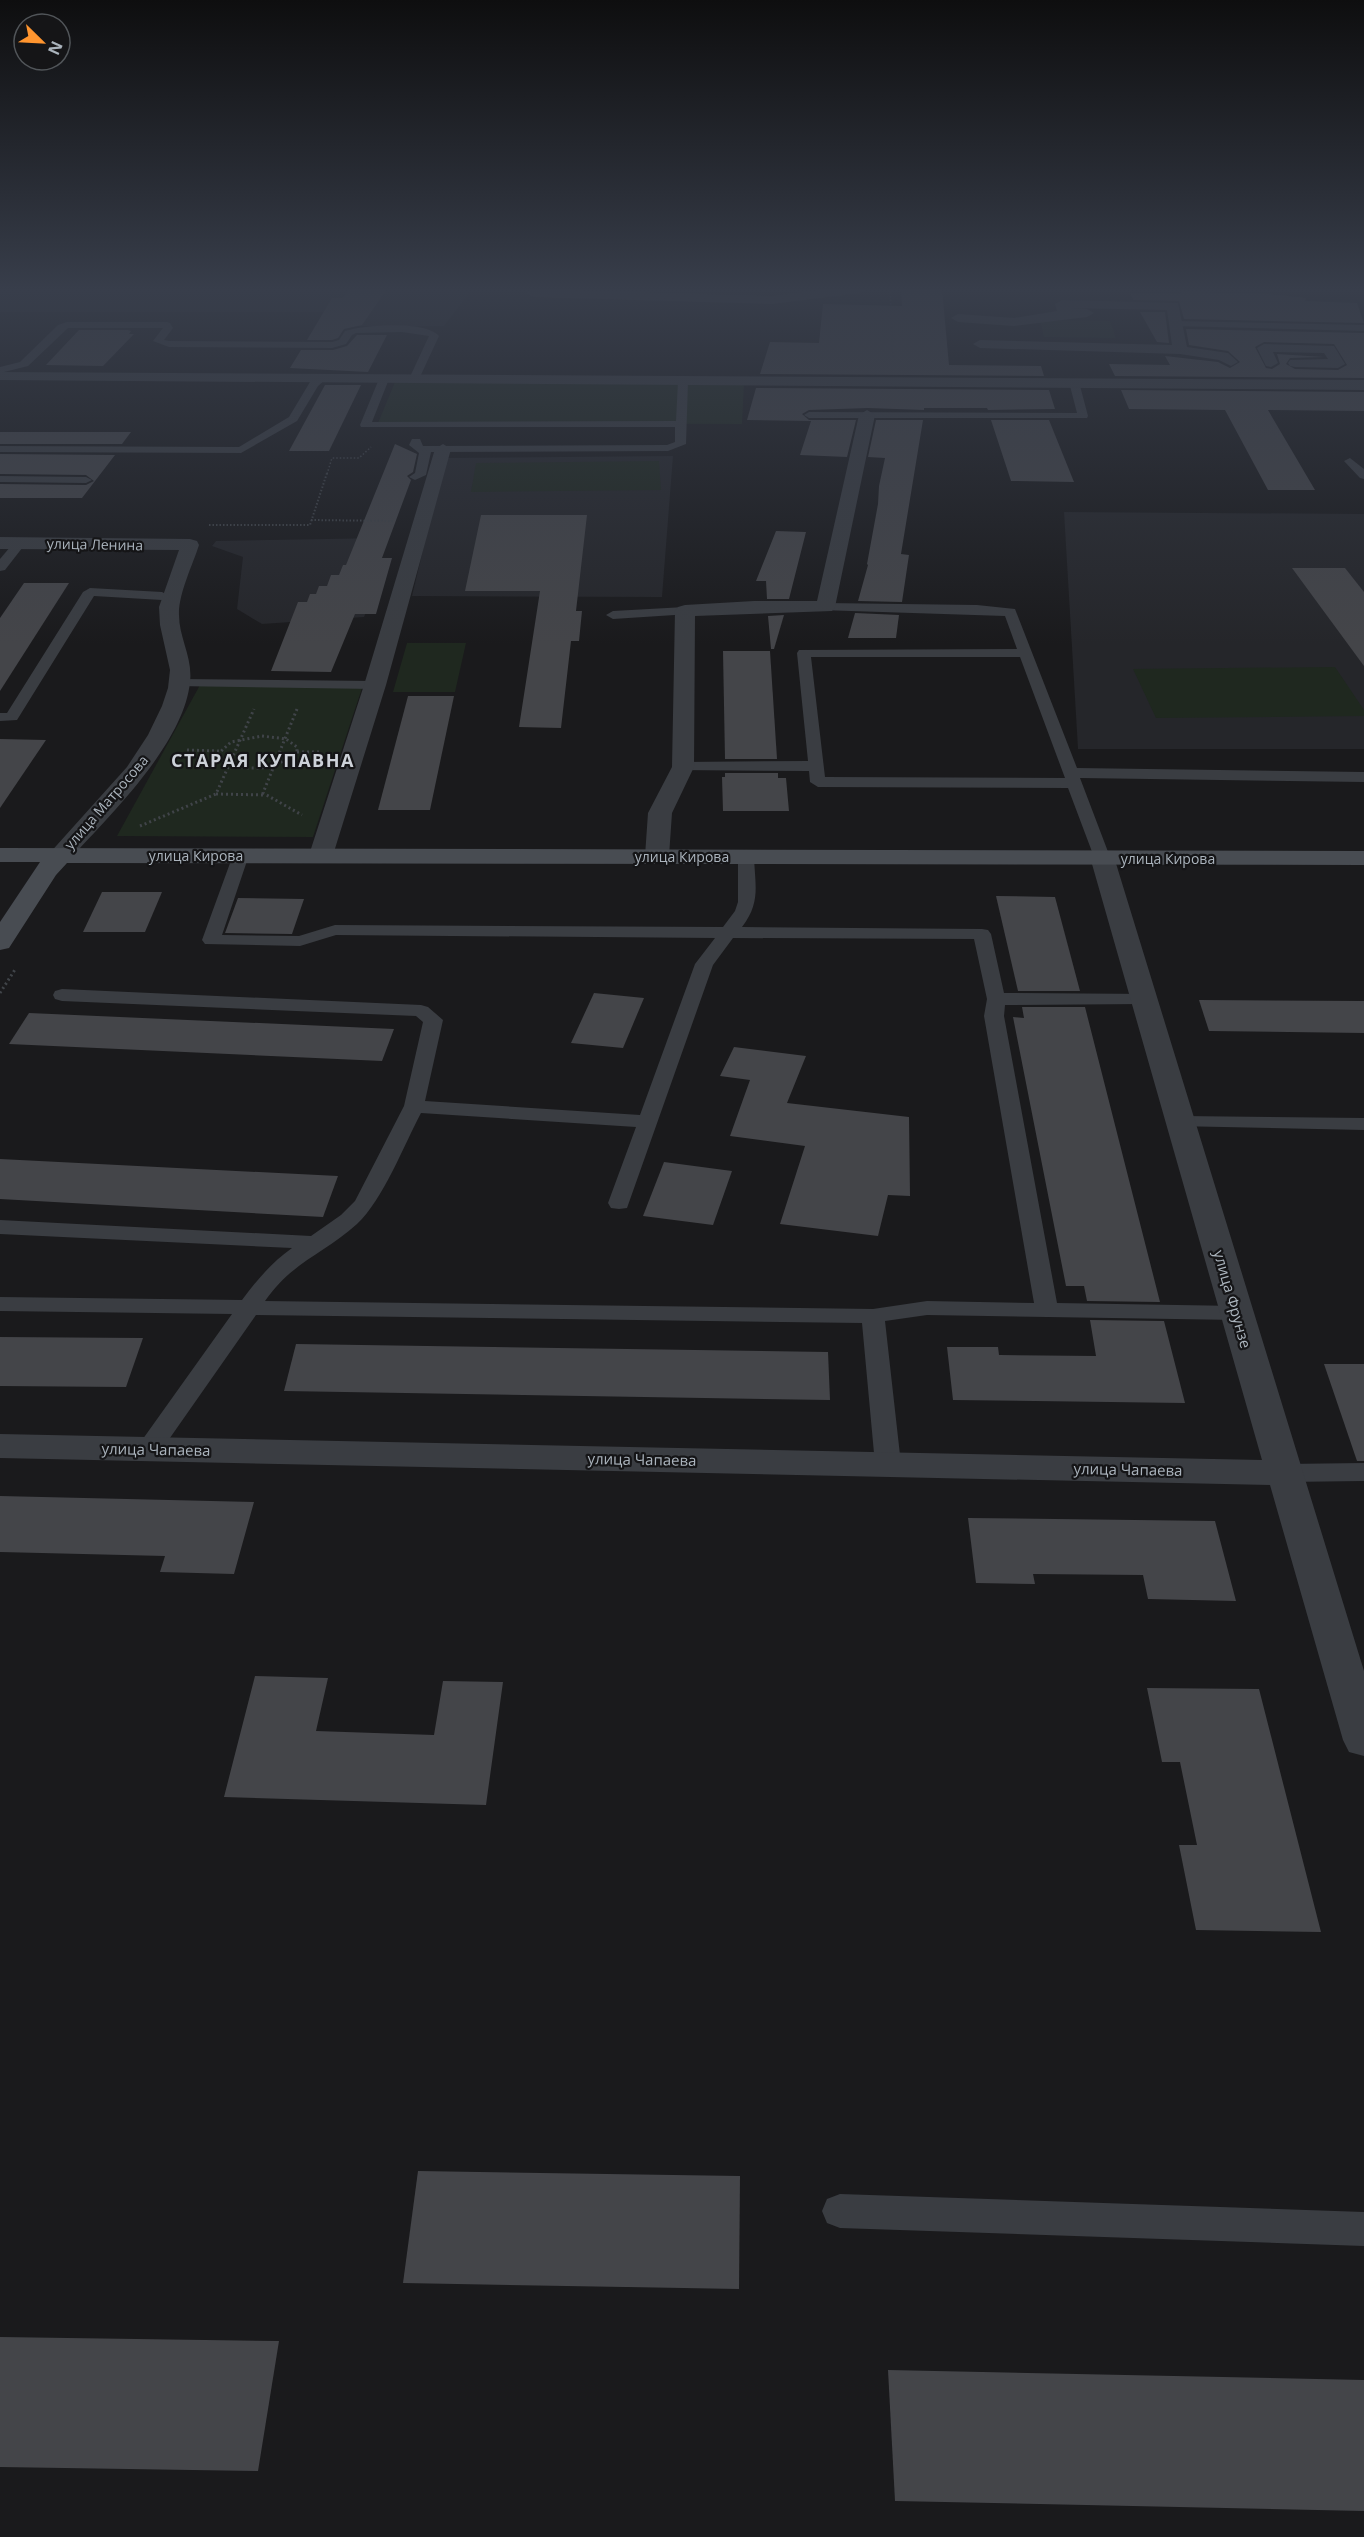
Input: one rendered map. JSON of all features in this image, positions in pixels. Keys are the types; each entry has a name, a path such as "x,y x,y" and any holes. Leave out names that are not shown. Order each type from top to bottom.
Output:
{"street":[{"path":"657,856 660,813 683,767 685,611 754,607 825,607 867,415"},
{"path":"321,855 375,685 443,449"},
{"name":"улица Ленина","path":"0,543 183,545"},
{"name":"улица Матросова","path":"0,942 46,871 132,777 163,728 180,683 178,656 168,617 183,545"},
{"name":"улица Кирова","path":"0,855 1364,858"},
{"name":"улица Фрунзе","path":"1102,857 1364,1740"},
{"name":"улица Чапаева","path":"0,1446 1285,1473"}],"lane":[{"path":"0,449 241,450 293,419 300,407"},
{"path":"372,407 365,425 681,424"},
{"path":"420,425 415,445 422,449 668,448 680,444 682,407"},
{"path":"809,415 1083,416 1081,407"},
{"path":"415,477 420,476 425,452 422,449"},
{"path":"1350,461 1364,477"},
{"path":"0,479 86,480"},
{"path":"0,567 20,543"},
{"path":"0,717 12,717 90,592 162,596"},
{"path":"825,607 977,609 1010,612 1102,857"},
{"path":"613,615 685,611"},
{"path":"1026,653 804,653 818,782 1364,777"},
{"path":"180,683 375,685"},
{"path":"683,767 816,766"},
{"path":"241,855 211,940 300,941 335,930 982,934 996,999 994,1016 1047,1311"},
{"path":"619,1203 704,964 744,912 747,902 746,856"},
{"path":"62,995 421,1011 433,1020 414,1106 364,1203 349,1220 286,1263 267,1282 149,1449"},
{"path":"996,999 1144,998"},
{"path":"414,1106 648,1122"},
{"path":"1181,1122 1364,1124"},
{"path":"0,1227 315,1243"},
{"path":"0,1304 873,1316 927,1308 1238,1313"},
{"path":"873,1316 888,1464"},
{"path":"1285,1473 1364,1472"},
{"path":"840,2211 1364,2229"}],"path":[{"path":"183,545 188,525 310,525 332,458 359,458 396,425"},
{"path":"311,520 424,521"},
{"path":"266,795 263,793 296,710 307,706"},
{"path":"216,794 255,708"},
{"path":"178,750 219,751 227,744 241,739 262,736 284,738 293,742 297,747 297,752 292,758 274,765 247,768 229,764 220,759 219,751"},
{"path":"136,827 216,794 266,795 329,831"}],"shaded area":[{"path":"384,407 743,407 742,424 378,423"},
{"path":"673,456 662,597 412,596 445,458"},
{"path":"659,461 661,490 471,492 476,463"},
{"path":"1064,512 1364,514 1364,749 1078,749"},
{"path":"383,538 377,588 364,617 262,624 237,609 243,557 212,546 216,541"},
{"path":"407,643 466,643 455,692 393,692"},
{"path":"1335,667 1364,710 1364,716 1156,718 1133,669"},
{"path":"200,685 362,688 313,837 117,836"}],"building":[{"path":"313,407 350,407 329,451 289,451"},
{"path":"751,407 1054,407 1055,409 868,408 809,410 802,414 809,420 856,420 847,457 800,455 811,421 747,420"},
{"path":"1364,407 1364,411 1268,410 1315,490 1268,490 1225,410 1129,409"},
{"path":"876,420 923,420 901,554 909,555 902,602 858,601 868,565 885,458 868,457"},
{"path":"991,420 1049,420 1074,482 1011,481"},
{"path":"0,432 131,432 122,444 0,444"},
{"path":"395,444 417,454 413,472 407,476 411,480 382,558 392,558 376,614 355,614 331,672 271,671 298,602 307,602 310,594 316,594 319,586 327,586 331,575 339,575 343,565 346,565"},
{"path":"0,454 115,455 82,498 0,498 0,484 86,485 94,481 86,475 0,474"},
{"path":"481,515 587,515 576,611 582,611 579,641 571,641 561,728 519,727 540,591 465,591"},
{"path":"776,531 806,532 789,599 767,599 766,581 756,581"},
{"path":"1292,568 1345,568 1364,592 1364,666"},
{"path":"24,583 69,583 0,691 0,618"},
{"path":"855,613 899,615 896,638 848,638"},
{"path":"784,615 774,649 771,649 768,616"},
{"path":"723,651 770,651 777,759 725,759"},
{"path":"408,696 454,696 430,810 378,810"},
{"path":"0,739 46,740 0,808"},
{"path":"725,773 778,773 778,778 786,778 789,811 723,811 722,777 725,777"},
{"path":"102,892 162,892 145,932 83,932"},
{"path":"996,896 1055,897 1080,991 1018,991"},
{"path":"238,898 304,899 292,934 225,933"},
{"path":"594,993 644,998 623,1048 571,1043"},
{"path":"1199,1000 1364,1001 1364,1033 1209,1031"},
{"path":"1022,1007 1085,1007 1160,1302 1087,1301 1084,1286 1066,1286 1013,1017 1024,1018"},
{"path":"29,1013 394,1029 382,1061 9,1044"},
{"path":"734,1047 806,1056 787,1103 909,1117 910,1196 888,1195 878,1236 780,1224 805,1146 730,1136 750,1080 720,1076"},
{"path":"0,1159 338,1176 323,1217 0,1199"},
{"path":"664,1162 732,1171 713,1225 643,1216"},
{"path":"1090,1320 1164,1321 1185,1403 953,1400 947,1347 998,1347 999,1355 1096,1356"},
{"path":"0,1337 143,1338 126,1387 0,1386"},
{"path":"296,1344 828,1352 830,1400 284,1391"},
{"path":"1324,1364 1364,1364 1364,1461 1357,1461"},
{"path":"0,1496 254,1502 234,1574 160,1572 165,1556 0,1552"},
{"path":"968,1518 1215,1521 1236,1601 1148,1599 1143,1575 1033,1574 1035,1584 976,1583"},
{"path":"255,1676 328,1678 316,1731 434,1735 443,1681 503,1682 486,1805 224,1797"},
{"path":"1147,1688 1259,1689 1321,1932 1196,1930 1179,1845 1197,1845 1180,1762 1162,1762"},
{"path":"418,2171 740,2176 739,2289 403,2283"},
{"path":"0,2337 279,2341 258,2471 0,2467"},
{"path":"888,2370 1364,2380 1364,2511 895,2501"}],"district":[{"name":"СТАРАЯ КУПАВНА","path":"263,760"}]}
